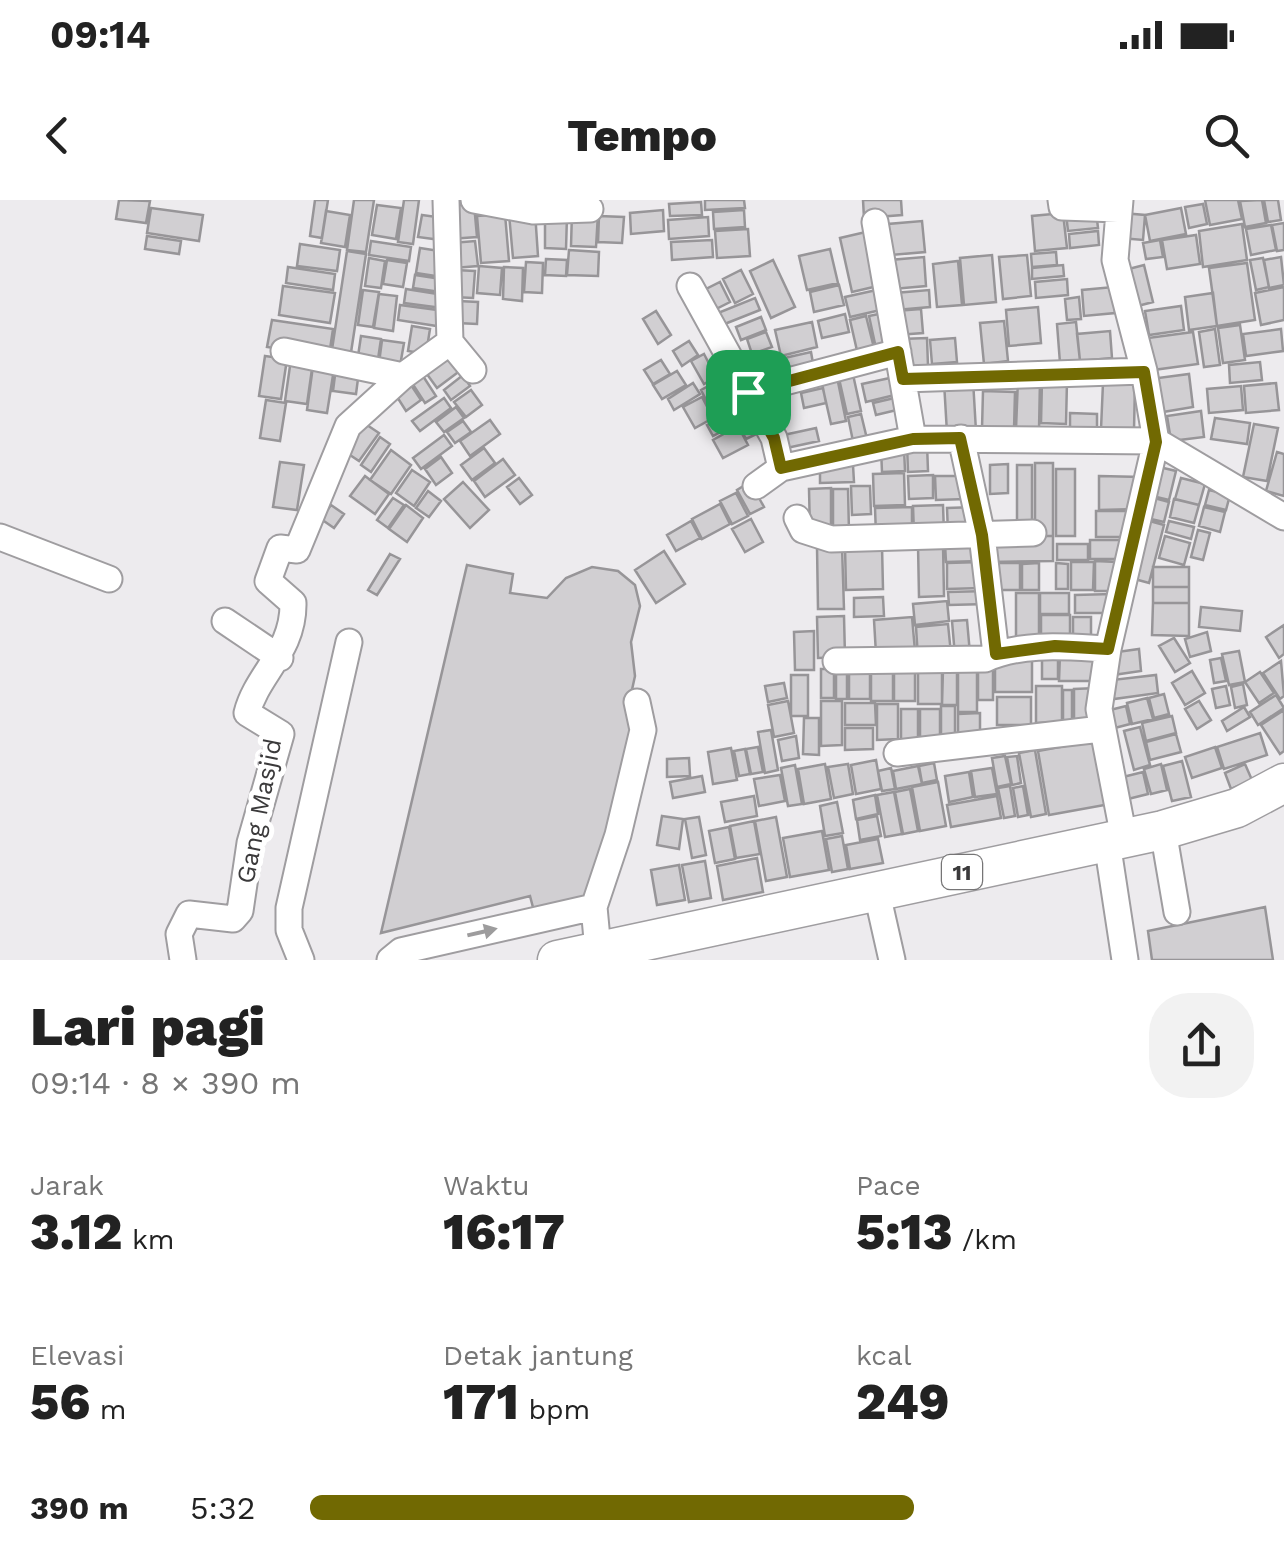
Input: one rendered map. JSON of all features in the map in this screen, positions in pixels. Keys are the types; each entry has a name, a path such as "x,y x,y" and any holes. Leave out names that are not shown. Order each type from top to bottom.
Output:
{"highway":[{"name":"11","path":"558,960 1163,830 1237,808 1284,782"}],"street":[{"path":"446,200 450,342 472,370"},
{"path":"474,200 590,209"},
{"path":"1061,200 1062,207 1119,204 1115,260 1144,372 1154,452 1108,649 1099,710 1116,840 1125,960"},
{"path":"875,222 913,439"},
{"path":"690,286 774,438 781,468"},
{"path":"284,352 402,376 450,342"},
{"path":"748,392 898,352"},
{"path":"903,379 1144,372"},
{"name":"Gang Masjid","path":"183,960 179,934 188,914 233,919 240,910 250,844 280,734 247,714 280,658 294,606 268,582 282,547 297,550 326,469 348,426 402,376"},
{"path":"960,438 982,535 996,654"},
{"path":"756,486 781,468 913,439 960,438 1154,452 1284,517"},
{"path":"796,518 803,530 831,539 1034,534"},
{"path":"0,537 109,578"},
{"path":"225,622 280,658"},
{"path":"301,960 289,930 289,908 348,642"},
{"path":"836,661 956,661 1055,646 1108,649"},
{"path":"614,947 594,906 618,835 644,730 637,702"},
{"path":"897,754 1102,729"},
{"path":"1163,830 1177,912"},
{"path":"876,889 892,960"},
{"path":"390,960 401,951 594,906"}],"building":[{"path":"119,200 150,201 146,223 116,219"},
{"path":"315,200 328,200 322,238 310,236"},
{"path":"354,200 374,200 366,252 347,250"},
{"path":"404,200 419,200 413,244 398,242"},
{"path":"705,200 744,200 745,208 705,210"},
{"path":"863,200 901,200 902,215 864,218"},
{"path":"1205,200 1238,200 1242,219 1210,225"},
{"path":"1262,200 1266,223 1245,227 1240,201"},
{"path":"1264,200 1278,200 1281,220 1268,222"},
{"path":"701,202 702,215 670,216 669,204"},
{"path":"474,204 477,237 450,239 448,206"},
{"path":"1203,204 1207,224 1189,228 1185,207"},
{"path":"377,205 401,208 396,239 372,235"},
{"path":"151,208 203,215 199,241 147,233"},
{"path":"1181,208 1186,234 1150,241 1145,215"},
{"path":"663,210 664,231 631,234 630,213"},
{"path":"744,210 745,227 714,229 713,212"},
{"path":"326,211 350,215 345,247 321,243"},
{"path":"1096,211 1098,228 1068,231 1066,214"},
{"path":"535,212 538,256 513,258 509,214"},
{"path":"572,212 598,214 596,247 571,246"},
{"path":"1063,213 1067,248 1035,251 1032,216"},
{"path":"1122,213 1145,215 1143,240 1121,238"},
{"path":"505,214 509,261 481,263 477,216"},
{"path":"422,215 444,218 441,240 418,237"},
{"path":"545,216 567,216 566,249 545,248"},
{"path":"599,216 624,217 622,243 598,242"},
{"path":"708,217 709,236 669,239 668,220"},
{"path":"922,221 925,252 891,255 888,224"},
{"path":"1284,223 1284,250 1277,251 1272,225"},
{"path":"1242,224 1247,260 1203,267 1199,231"},
{"path":"1271,225 1276,250 1251,255 1246,229"},
{"path":"748,229 750,256 717,258 715,231"},
{"path":"870,231 882,285 852,292 840,238"},
{"path":"1098,231 1099,245 1070,248 1069,234"},
{"path":"1196,235 1200,264 1167,269 1162,240"},
{"path":"147,236 181,241 179,254 145,249"},
{"path":"712,240 713,257 672,260 671,242"},
{"path":"1160,240 1163,257 1146,259 1143,243"},
{"path":"371,241 411,247 409,261 369,255"},
{"path":"475,241 478,266 454,268 452,243"},
{"path":"300,244 340,250 337,271 297,266"},
{"path":"420,248 446,252 442,277 416,273"},
{"path":"830,249 838,283 807,290 799,256"},
{"path":"569,250 599,252 598,276 567,275"},
{"path":"347,251 366,254 350,359 331,356"},
{"path":"1056,252 1057,265 1032,267 1031,254"},
{"path":"992,255 996,302 964,305 960,258"},
{"path":"1027,255 1031,296 1003,299 999,257"},
{"path":"924,257 926,286 893,289 890,260"},
{"path":"1281,257 1284,285 1269,288 1264,260"},
{"path":"369,258 385,261 381,288 365,286"},
{"path":"1263,258 1269,287 1256,290 1250,260"},
{"path":"546,259 567,260 566,276 545,275"},
{"path":"387,260 407,263 403,287 383,284"},
{"path":"773,260 795,307 771,318 750,271"},
{"path":"958,261 962,305 937,307 933,264"},
{"path":"526,262 543,263 542,293 524,292"},
{"path":"1247,263 1255,320 1217,326 1209,268"},
{"path":"1063,265 1064,276 1032,279 1032,268"},
{"path":"1144,265 1153,302 1130,308 1121,271"},
{"path":"479,266 502,268 500,295 477,293"},
{"path":"288,267 335,274 333,290 286,283"},
{"path":"504,267 523,268 522,301 503,299"},
{"path":"455,270 475,271 473,298 454,297"},
{"path":"741,270 753,294 735,303 723,279"},
{"path":"415,275 448,280 447,293 413,288"},
{"path":"1067,279 1068,295 1036,298 1035,282"},
{"path":"720,282 730,302 710,312 700,292"},
{"path":"839,285 844,305 814,312 810,292"},
{"path":"283,286 335,293 330,323 279,315"},
{"path":"1113,287 1115,313 1084,316 1082,290"},
{"path":"1284,287 1284,320 1261,325 1255,293"},
{"path":"406,289 444,295 442,308 404,303"},
{"path":"881,289 885,309 850,317 845,297"},
{"path":"363,290 379,292 373,327 358,325"},
{"path":"929,290 930,307 896,310 895,293"},
{"path":"1213,293 1217,326 1189,330 1185,297"},
{"path":"379,294 397,296 393,331 374,328"},
{"path":"1079,297 1081,319 1067,320 1065,299"},
{"path":"755,298 760,310 717,327 713,315"},
{"path":"458,301 478,302 477,324 457,323"},
{"path":"400,305 445,311 443,327 398,320"},
{"path":"1181,306 1184,330 1149,335 1145,311"},
{"path":"1038,307 1041,343 1009,346 1006,310"},
{"path":"921,309 923,333 897,335 895,311"},
{"path":"656,311 671,335 658,344 643,319"},
{"path":"888,312 896,349 877,353 869,316"},
{"path":"845,314 849,332 822,338 818,321"},
{"path":"866,316 875,352 858,355 850,320"},
{"path":"761,317 766,330 741,340 736,327"},
{"path":"272,320 333,329 329,356 267,347"},
{"path":"1004,321 1008,361 984,364 980,323"},
{"path":"812,322 817,347 781,356 775,330"},
{"path":"1076,322 1080,361 1060,363 1057,324"},
{"path":"1240,325 1245,360 1223,363 1218,328"},
{"path":"412,326 430,329 426,354 408,351"},
{"path":"1215,329 1220,365 1204,367 1199,332"},
{"path":"1281,329 1283,351 1246,356 1243,334"},
{"path":"1110,331 1112,358 1080,361 1077,334"},
{"path":"766,332 772,347 752,354 747,339"},
{"path":"1193,332 1198,364 1153,370 1148,338"},
{"path":"361,336 381,339 377,366 357,363"},
{"path":"927,338 928,366 903,368 901,339"},
{"path":"955,338 957,362 932,364 930,340"},
{"path":"382,340 404,343 400,366 379,363"},
{"path":"689,341 698,355 682,366 673,351"},
{"path":"448,352 461,370 437,388 424,370"},
{"path":"811,352 814,369 783,376 780,359"},
{"path":"776,353 780,368 746,376 742,361"},
{"path":"704,354 716,377 704,384 691,361"},
{"path":"265,356 287,359 281,399 259,396"},
{"path":"291,359 313,362 307,404 285,401"},
{"path":"661,360 670,374 653,384 644,370"},
{"path":"1260,362 1262,380 1230,383 1229,365"},
{"path":"313,366 334,369 327,413 307,410"},
{"path":"336,367 359,371 356,394 333,391"},
{"path":"852,370 861,411 847,414 838,374"},
{"path":"677,371 686,385 662,399 653,385"},
{"path":"421,373 436,396 425,403 410,380"},
{"path":"733,373 749,402 732,412 716,382"},
{"path":"1189,374 1193,407 1163,412 1158,378"},
{"path":"463,375 470,386 451,400 444,390"},
{"path":"899,376 903,393 866,402 862,384"},
{"path":"837,377 846,421 831,424 821,380"},
{"path":"1018,379 1040,380 1039,430 1016,429"},
{"path":"973,380 976,431 947,433 944,382"},
{"path":"1042,380 1067,381 1066,424 1041,423"},
{"path":"409,382 421,400 406,411 394,392"},
{"path":"716,382 730,408 715,417 701,390"},
{"path":"693,383 700,394 674,410 668,399"},
{"path":"1103,383 1135,384 1134,430 1101,429"},
{"path":"1276,383 1279,410 1246,413 1244,386"},
{"path":"1241,386 1243,410 1209,413 1207,389"},
{"path":"823,388 826,403 804,408 801,393"},
{"path":"471,390 482,405 466,417 454,402"},
{"path":"983,391 1015,392 1014,430 982,429"},
{"path":"903,396 905,408 876,415 873,403"},
{"path":"702,397 713,418 695,428 683,407"},
{"path":"444,398 451,408 420,431 412,421"},
{"path":"266,400 286,403 280,441 260,438"},
{"path":"456,407 464,418 444,432 436,422"},
{"path":"753,408 765,430 746,439 735,418"},
{"path":"1201,411 1204,437 1171,441 1167,416"},
{"path":"1070,413 1097,414 1097,429 1070,428"},
{"path":"729,414 735,424 713,436 707,425"},
{"path":"861,414 868,443 854,446 848,417"},
{"path":"1215,418 1250,423 1247,444 1211,439"},
{"path":"490,420 500,434 470,456 460,441"},
{"path":"361,421 379,433 359,461 341,449"},
{"path":"463,421 471,432 455,443 447,432"},
{"path":"1254,424 1278,428 1267,481 1243,477"},
{"path":"738,426 748,445 723,458 713,440"},
{"path":"816,428 819,441 782,449 779,436"},
{"path":"444,435 452,446 421,469 413,458"},
{"path":"380,437 390,444 371,472 361,465"},
{"path":"927,444 928,471 908,472 907,445"},
{"path":"484,448 495,463 472,480 461,465"},
{"path":"904,448 905,471 882,472 881,449"},
{"path":"391,450 411,465 391,494 370,480"},
{"path":"1277,452 1284,454 1284,496 1266,491"},
{"path":"441,457 452,473 436,485 425,469"},
{"path":"503,459 515,475 485,497 474,481"},
{"path":"280,462 304,465 297,510 273,507"},
{"path":"1035,463 1053,463 1053,536 1035,536"},
{"path":"1008,464 1008,493 990,494 990,465"},
{"path":"853,465 854,482 820,483 820,467"},
{"path":"1017,465 1032,465 1032,528 1017,528"},
{"path":"1155,466 1176,471 1169,500 1148,495"},
{"path":"1056,469 1075,469 1075,536 1056,536"},
{"path":"412,470 430,482 414,506 396,493"},
{"path":"904,473 905,505 874,506 873,474"},
{"path":"933,475 933,498 909,499 908,476"},
{"path":"365,476 389,494 375,514 350,496"},
{"path":"935,476 966,476 966,499 936,500"},
{"path":"1099,476 1142,477 1137,509 1099,510"},
{"path":"519,478 532,495 520,504 507,487"},
{"path":"1181,478 1205,484 1199,505 1175,499"},
{"path":"463,482 489,510 470,528 444,499"},
{"path":"750,482 764,507 750,514 737,490"},
{"path":"851,486 870,486 871,514 852,515"},
{"path":"831,488 831,532 810,532 809,489"},
{"path":"833,489 848,489 849,532 833,532"},
{"path":"1209,490 1230,495 1226,510 1205,505"},
{"path":"428,491 441,501 429,517 416,508"},
{"path":"736,493 748,516 732,524 720,501"},
{"path":"1147,496 1169,502 1164,522 1142,517"},
{"path":"393,498 404,505 388,528 377,520"},
{"path":"1174,499 1199,505 1194,523 1170,517"},
{"path":"720,504 730,524 702,539 692,519"},
{"path":"331,505 344,514 334,528 321,519"},
{"path":"406,505 423,518 407,542 389,529"},
{"path":"943,505 944,533 914,534 913,506"},
{"path":"912,507 912,534 876,535 875,508"},
{"path":"976,507 976,532 948,533 947,508"},
{"path":"1204,507 1225,512 1220,532 1199,526"},
{"path":"1096,511 1128,511 1128,537 1096,537"},
{"path":"751,519 763,542 745,552 732,529"},
{"path":"1146,520 1164,525 1149,583 1131,578"},
{"path":"691,521 700,538 676,551 667,535"},
{"path":"1169,521 1194,527 1191,539 1166,532"},
{"path":"1198,530 1210,533 1203,560 1191,557"},
{"path":"989,536 1053,536 1053,561 989,562"},
{"path":"1165,536 1190,543 1184,565 1159,558"},
{"path":"1090,540 1126,540 1126,559 1090,559"},
{"path":"980,543 980,561 946,562 945,544"},
{"path":"943,544 944,596 919,597 918,545"},
{"path":"1057,544 1088,544 1088,560 1057,560"},
{"path":"842,546 844,609 818,609 817,547"},
{"path":"882,546 883,589 846,590 845,547"},
{"path":"664,551 685,584 656,603 635,570"},
{"path":"390,554 400,559 377,595 368,590"},
{"path":"1095,561 1117,562 1117,591 1095,591"},
{"path":"982,562 982,588 947,589 947,563"},
{"path":"1071,562 1094,562 1093,590 1071,590"},
{"path":"991,563 1020,563 1020,590 992,590"},
{"path":"1039,563 1039,590 1022,590 1022,564"},
{"path":"1056,563 1068,564 1068,589 1056,589"},
{"path":"467,565 513,574 510,593 547,598 566,578 592,567 618,571 635,585 640,606 631,642 635,676 628,708 639,730 591,900 535,915 530,896 381,933"},
{"path":"1153,567 1189,567 1189,587 1153,587"},
{"path":"1153,587 1189,587 1189,603 1153,603"},
{"path":"987,591 987,604 949,605 948,592"},
{"path":"1016,593 1039,593 1039,641 1016,641"},
{"path":"1040,593 1069,593 1069,614 1040,614"},
{"path":"1112,594 1112,613 1075,613 1075,595"},
{"path":"883,597 884,616 854,617 854,598"},
{"path":"947,601 949,621 915,625 913,604"},
{"path":"1153,603 1189,603 1189,636 1152,635"},
{"path":"1201,607 1242,611 1240,631 1199,627"},
{"path":"1041,615 1070,615 1070,640 1041,640"},
{"path":"844,616 845,657 818,658 817,617"},
{"path":"912,617 915,651 876,654 874,620"},
{"path":"1073,617 1091,617 1091,642 1073,642"},
{"path":"967,620 970,654 955,656 952,621"},
{"path":"948,624 951,654 918,658 916,627"},
{"path":"1284,625 1284,654 1279,658 1266,637"},
{"path":"814,631 814,670 795,670 794,632"},
{"path":"1207,632 1211,651 1190,657 1185,639"},
{"path":"1174,638 1190,663 1175,672 1159,646"},
{"path":"1139,649 1141,671 1113,675 1110,653"},
{"path":"1239,651 1245,682 1229,685 1222,654"},
{"path":"1042,653 1058,653 1058,679 1042,679"},
{"path":"1060,654 1100,654 1100,681 1059,681"},
{"path":"1221,658 1226,681 1214,683 1210,660"},
{"path":"995,659 1032,659 1032,692 995,692"},
{"path":"1281,661 1284,696 1280,699 1263,673"},
{"path":"958,665 977,665 977,712 958,712"},
{"path":"978,665 993,665 993,700 978,700"},
{"path":"849,666 870,666 870,699 849,699"},
{"path":"871,666 893,666 893,701 871,701"},
{"path":"821,669 834,669 834,698 821,698"},
{"path":"836,669 847,669 847,699 836,699"},
{"path":"894,669 915,669 915,701 894,701"},
{"path":"918,669 942,669 942,704 918,704"},
{"path":"943,669 957,669 957,705 942,705"},
{"path":"1192,671 1205,693 1185,705 1172,683"},
{"path":"1260,672 1274,693 1259,703 1245,682"},
{"path":"791,675 808,675 808,716 791,716"},
{"path":"1156,675 1158,693 1114,699 1112,680"},
{"path":"784,683 787,698 768,702 765,686"},
{"path":"1243,684 1247,705 1235,708 1231,687"},
{"path":"1036,686 1062,686 1062,722 1036,723"},
{"path":"1226,686 1230,705 1216,708 1212,689"},
{"path":"1097,688 1097,722 1074,723 1074,689"},
{"path":"1063,690 1072,690 1072,723 1063,723"},
{"path":"1164,694 1169,714 1154,718 1149,698"},
{"path":"1276,695 1284,708 1258,725 1250,712"},
{"path":"997,697 1031,697 1031,725 997,725"},
{"path":"1147,698 1153,719 1132,724 1127,703"},
{"path":"788,701 794,733 774,737 768,705"},
{"path":"821,701 842,701 842,745 821,746"},
{"path":"1199,701 1211,720 1197,729 1185,709"},
{"path":"845,703 875,703 876,725 845,725"},
{"path":"877,704 898,704 898,739 877,740"},
{"path":"941,706 955,706 955,742 941,742"},
{"path":"1126,706 1130,724 1107,730 1102,712"},
{"path":"1244,707 1250,717 1227,731 1222,721"},
{"path":"901,709 918,709 918,740 901,740"},
{"path":"920,709 940,709 940,741 920,741"},
{"path":"1284,710 1284,751 1280,754 1261,725"},
{"path":"980,713 980,741 958,741 958,714"},
{"path":"1172,716 1176,733 1146,741 1142,723"},
{"path":"804,718 819,718 819,755 803,754"},
{"path":"1140,727 1150,765 1134,770 1124,731"},
{"path":"845,728 873,728 873,749 845,750"},
{"path":"771,730 778,770 765,773 758,732"},
{"path":"1260,733 1267,755 1224,769 1217,747"},
{"path":"1176,734 1181,752 1150,760 1146,742"},
{"path":"796,736 799,758 782,761 778,740"},
{"path":"1098,740 1110,804 1049,815 1038,751"},
{"path":"758,747 763,772 751,774 746,749"},
{"path":"1215,747 1222,768 1192,778 1185,757"},
{"path":"731,748 737,780 713,784 708,752"},
{"path":"745,749 750,774 739,776 734,751"},
{"path":"1035,750 1046,814 1031,817 1019,753"},
{"path":"1005,756 1011,784 997,787 992,758"},
{"path":"1017,756 1021,783 1012,785 1007,757"},
{"path":"689,758 690,776 667,777 667,759"},
{"path":"876,760 881,789 856,794 851,765"},
{"path":"1182,761 1191,797 1172,801 1163,766"},
{"path":"934,763 937,780 922,783 919,766"},
{"path":"825,764 831,799 804,804 798,769"},
{"path":"848,764 853,794 834,798 828,767"},
{"path":"1161,764 1167,790 1151,794 1144,769"},
{"path":"1245,764 1252,780 1231,789 1225,773"},
{"path":"795,765 802,804 788,806 781,768"},
{"path":"918,766 922,784 896,789 893,771"},
{"path":"891,768 895,789 882,791 878,771"},
{"path":"992,768 997,794 975,797 971,771"},
{"path":"969,772 973,797 949,802 945,776"},
{"path":"1143,772 1148,794 1120,801 1115,779"},
{"path":"780,775 785,801 759,806 754,779"},
{"path":"702,776 705,792 673,798 670,782"},
{"path":"938,782 946,826 920,831 912,787"},
{"path":"1010,786 1015,816 1004,818 998,788"},
{"path":"1023,786 1028,815 1018,817 1013,788"},
{"path":"910,789 918,831 903,834 895,792"},
{"path":"894,792 902,834 885,837 877,795"},
{"path":"875,795 878,814 856,819 853,800"},
{"path":"754,796 757,816 725,822 721,802"},
{"path":"997,796 1001,818 951,827 947,805"},
{"path":"837,802 843,833 825,836 820,806"},
{"path":"662,816 683,819 679,849 657,845"},
{"path":"877,816 881,836 860,840 857,820"},
{"path":"699,817 706,855 692,858 685,819"},
{"path":"776,817 787,877 766,881 755,821"},
{"path":"754,821 760,854 736,858 730,826"},
{"path":"729,827 735,859 715,863 709,831"},
{"path":"822,831 829,870 790,877 783,838"},
{"path":"842,836 848,869 832,872 826,839"},
{"path":"878,839 883,863 850,869 846,845"},
{"path":"757,858 763,892 723,900 717,866"},
{"path":"705,861 711,898 689,902 682,865"},
{"path":"679,865 685,900 657,905 651,870"},
{"path":"1265,907 1273,960 1152,960 1148,931"}],"route":[{"path":"898,352 903,379 1144,372 1156,442 1108,649 1055,646 996,654 982,535 960,438 913,439 781,468 774,438 748,392 898,352"}]}
